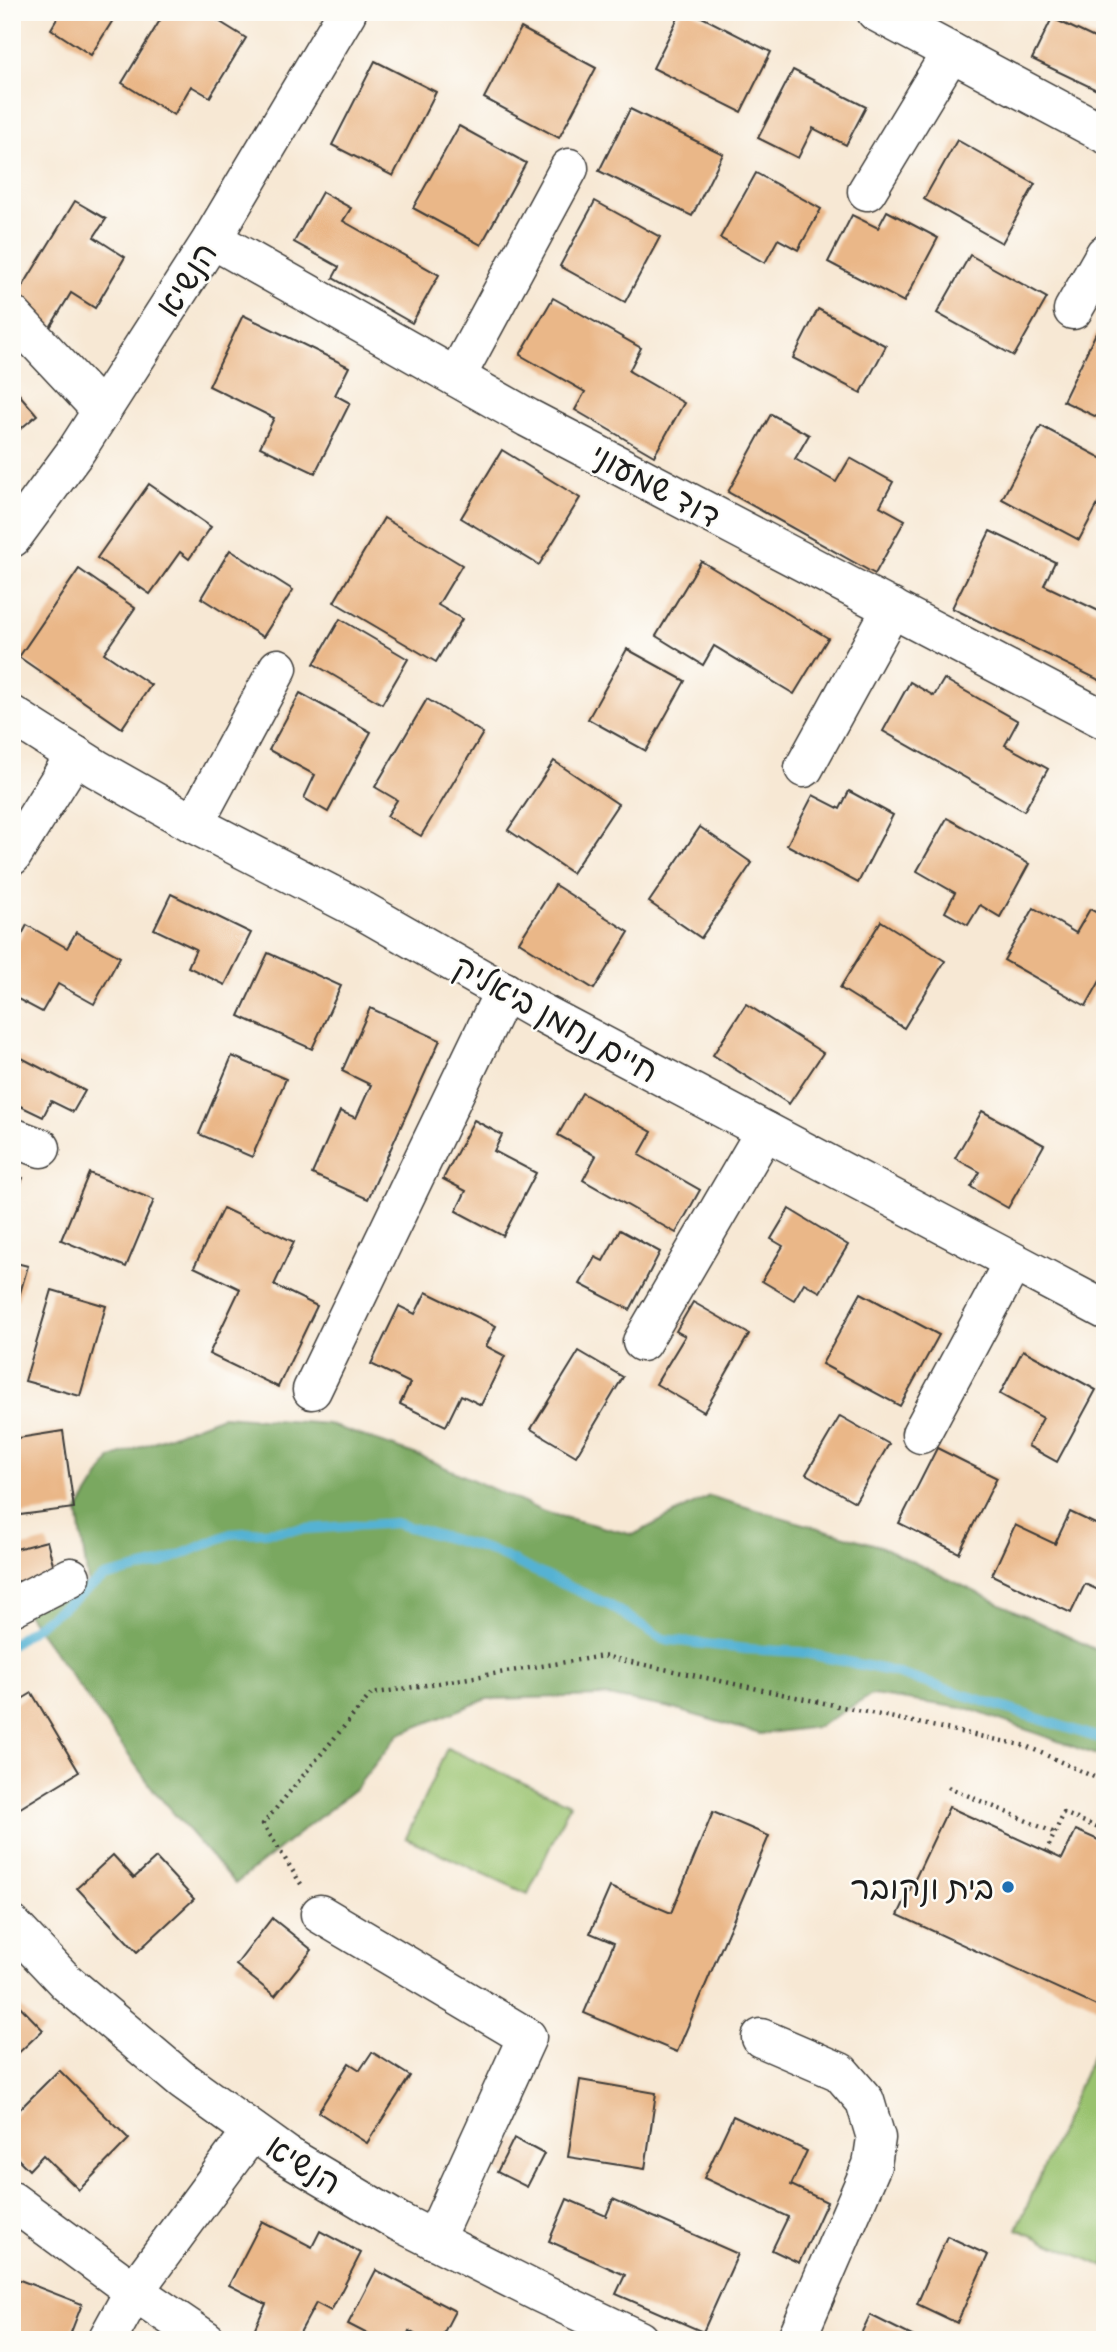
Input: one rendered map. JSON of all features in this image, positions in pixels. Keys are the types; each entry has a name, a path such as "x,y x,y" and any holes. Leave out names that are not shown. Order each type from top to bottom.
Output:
{"street":[{"name":"הנשיא","path":"12,538 76,451 212,239 347,12"},
{"path":"876,12 1105,134"},
{"path":"867,191 951,52"},
{"path":"456,377 569,168"},
{"name":"דוד שמעוני","path":"212,239 528,418 1105,720"},
{"path":"1073,310 1105,254"},
{"path":"12,315 102,411"},
{"path":"804,768 892,608"},
{"path":"194,824 278,668"},
{"name":"חיים נחמן ביאליק","path":"12,715 194,824 365,912 504,991 1105,1310"},
{"path":"12,856 75,755"},
{"path":"312,1390 504,991"},
{"path":"642,1342 765,1131"},
{"path":"921,1434 1013,1262"},
{"path":"12,1607 71,1577"},
{"path":"320,1914 527,2037 434,2240"},
{"name":"הנשיא","path":"12,1926 66,1982 183,2081 285,2155 434,2240 639,2340"},
{"path":"761,2038 840,2072 865,2101 876,2138 872,2165 796,2340"},
{"path":"107,2340 134,2291 252,2131"},
{"path":"12,2201 134,2291 206,2340"}],"path":[{"path":"320,1914 263,1824 371,1694 603,1656 1026,1746 1105,1782"},
{"path":"948,1787 1055,1833"},
{"path":"1046,1852 1064,1813 1105,1831"}],"green space":[{"path":"222,1416 328,1424 420,1456 544,1512 633,1535 709,1496 880,1546 1105,1654 1105,1758 969,1709 872,1695 817,1727 760,1734 670,1708 607,1696 487,1699 399,1734 355,1789 235,1884 155,1792 24,1610 88,1583 78,1511 111,1458"},
{"path":"447,1748 570,1804 528,1894 406,1838"},
{"path":"1105,2026 1105,2267 1017,2229"}],"building":[{"path":"61,12 118,12 91,55 51,29"},
{"path":"165,12 204,12 246,38 210,97 191,86 174,115 122,83"},
{"path":"681,12 692,12 771,52 741,112 653,68"},
{"path":"1052,18 1105,43 1105,94 1032,59"},
{"path":"521,28 596,68 559,138 484,98"},
{"path":"375,61 436,92 393,176 332,145"},
{"path":"793,70 866,107 846,145 813,128 798,158 758,138"},
{"path":"630,109 723,154 692,216 599,171"},
{"path":"459,126 526,163 481,245 413,208"},
{"path":"957,140 1035,184 1002,243 924,199"},
{"path":"756,173 821,209 798,250 778,239 765,263 720,238"},
{"path":"322,192 351,208 343,221 439,275 412,323 333,278 339,267 294,242"},
{"path":"75,201 106,219 94,237 125,257 95,308 71,293 49,329 12,304"},
{"path":"595,201 660,237 625,302 560,266"},
{"path":"887,211 938,238 904,302 828,262 852,215 878,228"},
{"path":"970,255 1047,298 1014,356 937,313"},
{"path":"553,298 641,348 629,371 684,403 654,456 575,410 585,392 520,355"},
{"path":"818,309 886,346 861,393 793,358"},
{"path":"243,315 349,367 335,395 350,403 315,473 260,447 274,418 209,386"},
{"path":"1096,333 1105,337 1105,421 1063,401"},
{"path":"12,386 37,415 12,436"},
{"path":"771,414 809,435 795,459 836,482 850,458 893,482 880,506 905,520 875,574 728,492"},
{"path":"1041,426 1105,460 1105,491 1079,540 1002,499"},
{"path":"502,450 580,498 539,565 461,518"},
{"path":"149,484 211,527 189,559 180,552 150,594 97,558"},
{"path":"384,518 462,565 438,605 462,619 436,662 334,602"},
{"path":"990,531 1055,562 1044,585 1105,614 1105,683 952,608"},
{"path":"230,550 293,590 263,637 201,598"},
{"path":"701,561 828,638 794,694 714,646 703,665 656,636"},
{"path":"79,569 135,608 104,653 151,685 122,728 19,657"},
{"path":"340,619 408,659 382,704 314,664"},
{"path":"627,649 685,681 646,751 588,719"},
{"path":"944,679 1018,721 1005,745 1048,769 1024,811 883,731 910,682 934,696"},
{"path":"300,693 371,732 328,812 304,798 315,775 269,750"},
{"path":"427,699 483,733 421,836 387,816 397,800 375,787"},
{"path":"554,761 618,804 572,873 508,830"},
{"path":"849,791 893,815 858,883 787,845 813,795 840,809"},
{"path":"947,818 1029,864 1000,917 980,905 968,925 945,912 955,893 917,871"},
{"path":"700,827 752,863 701,938 649,902"},
{"path":"555,885 629,932 594,989 519,942"},
{"path":"171,894 251,933 225,985 188,967 196,949 154,929"},
{"path":"1034,908 1076,933 1090,909 1105,917 1105,972 1086,1006 1004,960"},
{"path":"881,921 945,961 904,1028 840,988"},
{"path":"27,925 67,948 76,932 120,957 94,1004 58,984 42,1012 12,996 12,953"},
{"path":"268,953 341,986 312,1049 239,1016"},
{"path":"746,1004 823,1053 789,1104 713,1055"},
{"path":"370,1008 440,1040 368,1199 312,1174 340,1111 356,1118 371,1085 342,1071"},
{"path":"12,1053 85,1091 73,1112 51,1101 43,1117 12,1102"},
{"path":"232,1056 286,1079 252,1157 199,1134"},
{"path":"582,1093 652,1132 639,1155 700,1190 676,1233 583,1180 596,1156 558,1135"},
{"path":"982,1111 1044,1145 1008,1208 971,1187 980,1172 955,1158"},
{"path":"474,1120 502,1135 494,1151 536,1173 503,1236 456,1211 466,1191 443,1179"},
{"path":"12,1173 23,1178 12,1202"},
{"path":"89,1173 154,1200 126,1267 61,1240"},
{"path":"223,1208 294,1242 274,1285 317,1306 278,1387 209,1354 240,1289 194,1267"},
{"path":"789,1209 848,1245 820,1292 804,1283 794,1300 762,1281 783,1246 771,1239"},
{"path":"620,1230 660,1252 630,1310 580,1284 595,1257 603,1261"},
{"path":"12,1262 28,1266 18,1300 12,1298"},
{"path":"52,1290 106,1306 80,1396 25,1381"},
{"path":"426,1292 496,1326 486,1346 505,1356 481,1405 461,1395 446,1426 400,1404 410,1383 371,1364 399,1306 415,1314"},
{"path":"861,1293 939,1335 900,1406 822,1364"},
{"path":"693,1302 749,1334 704,1412 656,1384 685,1336 676,1331"},
{"path":"1023,1350 1096,1390 1057,1462 1028,1446 1043,1418 1000,1394"},
{"path":"579,1351 623,1377 576,1456 531,1429"},
{"path":"840,1416 889,1444 855,1502 806,1474"},
{"path":"63,1431 74,1508 12,1516 12,1439"},
{"path":"937,1448 997,1478 959,1553 899,1523"},
{"path":"1070,1512 1104,1528 1098,1542 1105,1546 1105,1593 1085,1584 1071,1613 992,1575 1015,1525 1055,1544"},
{"path":"47,1541 58,1583 22,1593 19,1581 12,1582 12,1550"},
{"path":"32,1693 79,1772 12,1813 12,1705"},
{"name":"בית ונקובר","path":"949,1807 1062,1859 1076,1830 1105,1843 1105,2010 898,1915"},
{"path":"713,1812 769,1836 677,2052 584,2013 614,1943 590,1933 610,1887 671,1913"},
{"path":"113,1855 134,1878 156,1858 194,1899 137,1952 77,1888"},
{"path":"272,1918 312,1950 275,1996 236,1965"},
{"path":"12,1998 43,2030 12,2059"},
{"path":"372,2052 410,2076 367,2143 318,2112 349,2063 360,2070"},
{"path":"59,2070 129,2139 79,2190 43,2155 29,2170 12,2153 12,2117"},
{"path":"580,2080 656,2093 645,2169 568,2157"},
{"path":"733,2116 807,2151 791,2185 827,2202 799,2263 772,2250 788,2217 704,2178"},
{"path":"514,2138 544,2154 527,2187 497,2172"},
{"path":"567,2199 606,2216 613,2199 738,2254 703,2332 616,2294 625,2275 549,2241"},
{"path":"262,2221 312,2247 320,2231 361,2253 331,2311 316,2303 296,2340 268,2340 253,2332 266,2304 229,2285"},
{"path":"947,2236 988,2255 957,2323 917,2304"},
{"path":"376,2270 455,2311 440,2340 425,2340 409,2331 405,2340 379,2340 348,2324"},
{"path":"12,2277 82,2304 68,2340 12,2340"},
{"path":"870,2315 920,2340 858,2340"}],"waterway":[{"path":"12,1644 104,1577 159,1564 230,1534 395,1523 489,1550 609,1605 663,1639 746,1649 800,1652 886,1670 1105,1740"}],"place":[{"name":"בית ונקובר","path":"1008,1887"}]}
